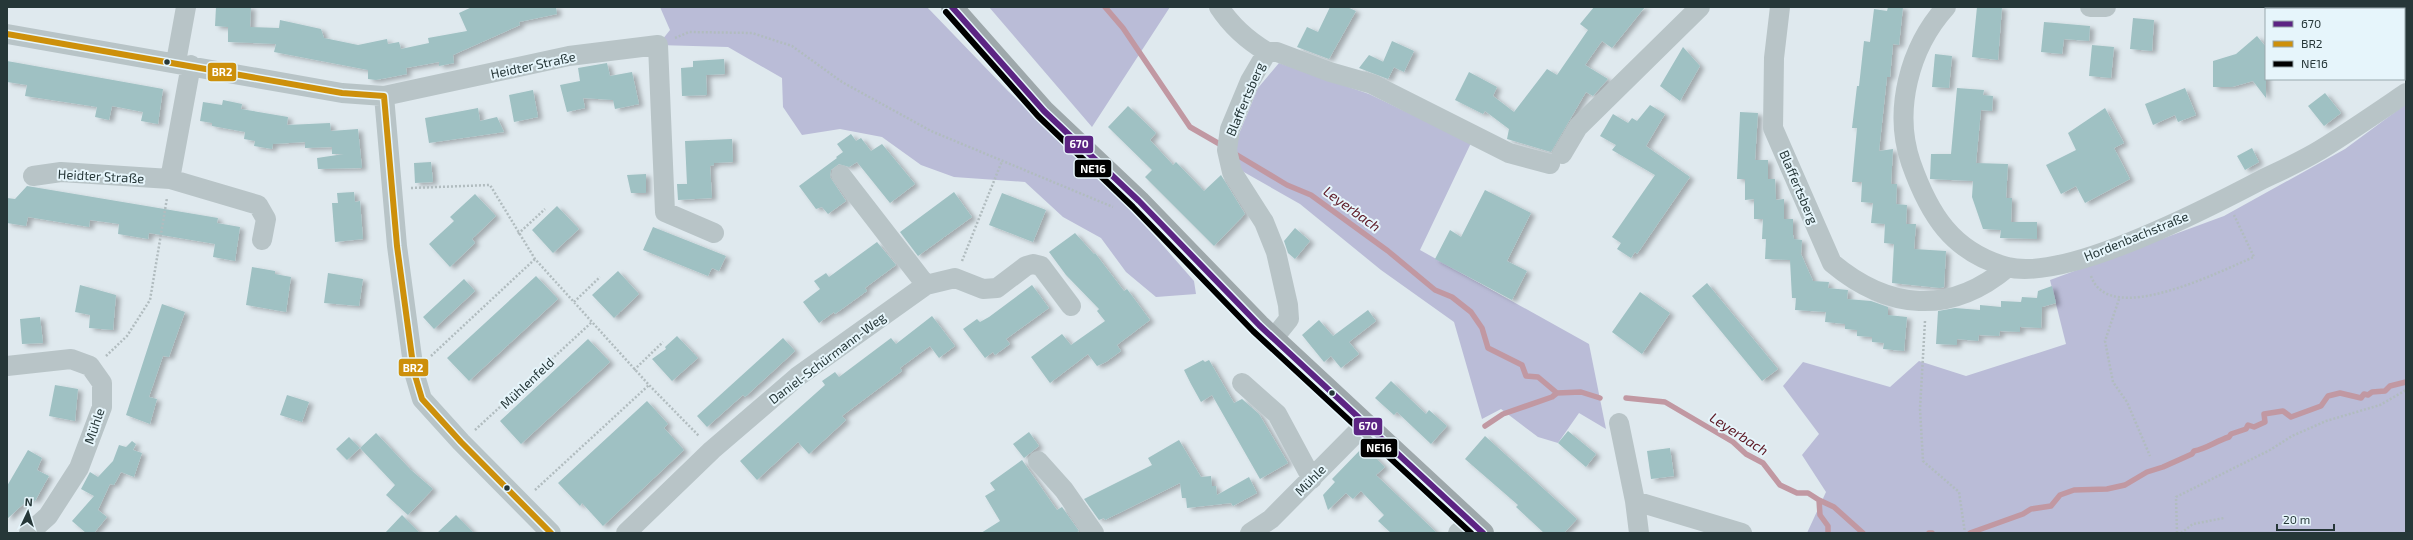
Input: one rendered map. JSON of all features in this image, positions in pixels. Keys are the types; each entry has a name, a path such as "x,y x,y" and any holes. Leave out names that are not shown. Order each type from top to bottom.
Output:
{"main road":[{"path":"952,7 1044,111 1139,201 1273,339 1366,423 1471,530"}],"street":[{"path":"170,180 183,63 186,7"},
{"path":"1219,7 1228,21 1244,36 1267,52"},
{"name":"Blaffertsberg","path":"1273,339 1289,319 1288,305 1276,252 1264,222 1232,172 1228,161 1227,140 1250,81 1267,52 1277,52 1330,72 1372,84 1509,153 1556,159 1578,127 1700,7"},
{"name":"Blaffertsberg","path":"1780,7 1774,58 1773,128 1832,263 1849,277 1866,286 1900,300 1926,302 1952,298 1978,288 1990,282 2008,267"},
{"name":"Hordenbachstraße","path":"1946,7 1919,48 1906,86 1903,122 1910,159 1922,193 1941,224 1972,254 2008,267 2042,268 2085,258 2136,239 2225,199 2319,151 2406,93"},
{"path":"2090,7 2106,7"},
{"name":"Heidter Straße","path":"7,34 183,63 342,93 384,96 569,56 658,45"},
{"path":"658,45 665,212 714,233"},
{"path":"384,96 397,246 414,372 422,399 461,442 551,533"},
{"name":"Heidter Straße","path":"33,176 61,172 170,180 218,192 258,205 266,219 262,240"},
{"path":"841,175 926,285"},
{"path":"955,278 983,289 997,288 1026,266 1033,264 1041,266 1071,306"},
{"name":"Daniel-Schürmann-Weg","path":"626,533 712,450 797,377 926,285 955,278"},
{"path":"7,366 71,359 90,366"},
{"name":"Mühle","path":"29,533 48,516 79,468 102,407 102,383 90,366"},
{"path":"1242,383 1277,414 1312,478"},
{"name":"Mühle","path":"1250,533 1271,519 1366,423"},
{"path":"1619,423 1635,501 1639,533"},
{"path":"1038,461 1064,490 1094,533"},
{"path":"1635,501 1742,533"}],"path":[{"path":"658,45 689,32 752,33 792,46 842,82 931,131 1114,207 1124,208 1139,201"},
{"path":"955,278 1002,161"},
{"path":"90,366 107,355 127,336 150,300 170,180"},
{"path":"393,189 490,184 518,234 535,259 634,370 712,450"},
{"path":"2085,258 2092,280 2102,291 2119,299 2162,294 2254,257 2225,199"},
{"path":"518,234 545,209"},
{"path":"414,372 535,259"},
{"path":"574,302 600,277"},
{"path":"2119,299 2106,341 2112,375 2114,382 2127,402 2150,456"},
{"name":"Mühlenfeld","path":"461,442 592,322"},
{"path":"1925,323 1920,409 1922,461 1959,492 1965,533"},
{"path":"634,370 663,342"},
{"path":"521,502 649,385"},
{"path":"2177,533 2176,497 2270,450 2292,436 2326,421 2380,405 2406,390"},
{"path":"2181,533 2193,524 2224,518"}],"shaded area":[{"path":"660,7 927,7 1008,91 1130,208 1194,281 1196,294 1156,297 1126,272 1101,238 1063,217 1025,182 954,177 921,165 882,137 840,129 802,135 783,107 782,78 728,47 658,45 670,30"},
{"path":"989,7 1170,7 1092,127"},
{"path":"1279,63 1369,94 1471,143 1420,250 1589,344 1606,429 1579,413 1558,443 1538,437 1501,409 1482,419 1454,322 1381,270 1300,204 1235,167 1234,146 1258,88"},
{"path":"2406,104 2406,533 1807,533 1826,492 1802,455 1819,434 1783,386 1803,362 1890,387 1919,361 1966,376 2066,344 2050,280 2224,216 2345,149"}],"building":[{"path":"216,7 251,7 250,27 279,28 280,20 321,29 324,38 358,45 387,39 388,44 399,42 401,49 429,43 428,38 467,31 459,13 472,7 556,7 557,14 519,22 520,25 453,55 454,63 439,66 439,62 406,68 407,74 376,80 368,79 368,70 274,52 276,44 228,42 228,27 215,26"},
{"path":"1330,7 1347,7 1356,11 1329,59 1297,47 1307,27 1318,32"},
{"path":"1594,7 1645,7 1612,48 1602,41 1585,65 1608,79 1593,96 1586,92 1551,152 1507,139 1509,129 1485,111 1483,114 1455,100 1469,72 1497,87 1493,96 1514,112 1547,69 1557,75 1588,30 1580,24"},
{"path":"1888,7 1903,7 1899,45 1893,44 1890,77 1887,77 1879,151 1893,149 1891,184 1897,184 1896,204 1907,205 1906,224 1916,224 1914,249 1946,251 1944,287 1940,288 1892,283 1894,244 1884,243 1885,224 1871,223 1873,203 1861,202 1862,182 1852,182 1857,128 1852,128 1864,41 1870,42 1874,9 1887,11"},
{"path":"1977,7 2002,7 1998,60 1972,57"},
{"path":"2133,18 2154,20 2152,51 2130,49"},
{"path":"2044,22 2090,26 2089,41 2064,39 2062,54 2041,52"},
{"path":"2257,36 2265,46 2266,98 2253,81 2232,87 2213,87 2213,61 2236,54"},
{"path":"1392,41 1414,51 1404,72 1383,62"},
{"path":"2092,45 2114,47 2111,78 2089,76"},
{"path":"1683,47 1700,66 1680,101 1660,86"},
{"path":"1935,54 1952,56 1949,88 1932,87"},
{"path":"1369,55 1394,67 1388,79 1359,68"},
{"path":"724,59 725,74 706,75 707,95 682,96 681,68 693,67 693,61"},
{"path":"7,61 163,89 158,124 141,121 143,112 112,106 109,120 95,117 97,107 25,96 27,85 7,82"},
{"path":"607,63 610,76 632,72 639,104 615,109 613,100 583,98 585,108 567,112 560,85 580,81 578,68"},
{"path":"1957,88 1984,90 1983,95 1993,96 1992,111 1981,110 1976,163 2008,164 2006,198 2012,198 2011,222 2037,222 2037,239 2000,238 2001,230 1983,229 1972,197 1973,181 1930,179 1931,154 1951,154"},
{"path":"2185,88 2196,115 2178,122 2175,115 2153,125 2145,104"},
{"path":"533,90 538,117 514,122 509,95"},
{"path":"2325,93 2341,113 2324,126 2308,106"},
{"path":"223,100 242,104 241,109 288,117 287,125 330,123 331,131 358,129 362,168 318,169 317,158 344,154 332,154 332,147 305,148 305,142 273,144 272,149 254,146 255,141 244,139 245,132 212,126 212,123 200,121 203,102 222,105"},
{"path":"1650,105 1665,114 1646,146 1690,177 1637,254 1635,252 1631,258 1617,249 1621,243 1612,237 1655,175 1612,150 1616,145 1600,136 1613,114 1628,123 1632,118 1637,121"},
{"path":"1128,106 1156,133 1150,140 1173,165 1176,162 1204,191 1221,175 1245,214 1214,246 1145,177 1152,170 1108,127"},
{"path":"478,108 480,121 497,117 504,132 429,143 425,118"},
{"path":"2105,108 2124,143 2114,148 2130,179 2085,203 2076,186 2061,194 2046,165 2076,150 2068,133"},
{"path":"1740,112 1758,113 1755,160 1768,160 1768,179 1775,179 1776,200 1784,199 1784,219 1793,219 1794,239 1802,240 1801,254 1813,281 1829,282 1828,288 1848,290 1847,299 1871,301 1888,307 1888,315 1907,317 1904,351 1883,349 1884,343 1872,342 1872,337 1857,336 1857,330 1845,329 1845,324 1825,322 1826,312 1795,310 1796,298 1792,298 1790,260 1765,259 1766,239 1762,239 1763,219 1754,219 1754,199 1745,200 1745,179 1737,179"},
{"path":"851,134 856,141 861,138 871,151 882,144 915,184 890,203 857,162 849,167 839,164 831,170 830,177 846,201 828,214 822,207 816,209 799,186 843,152 837,144"},
{"path":"732,139 733,162 714,163 714,165 710,166 712,198 678,200 677,184 687,184 685,141"},
{"path":"2252,148 2259,162 2245,170 2237,156"},
{"path":"431,162 433,182 415,183 414,163"},
{"path":"646,174 646,193 631,193 627,175"},
{"path":"27,186 218,218 217,223 240,227 235,261 213,257 215,244 149,233 148,239 118,234 119,224 90,220 89,227 28,217 26,226 7,223 7,198 15,199"},
{"path":"1485,190 1531,213 1507,261 1527,271 1512,300 1435,259 1450,230 1461,237"},
{"path":"354,192 355,202 360,201 363,239 335,242 332,203 338,203 337,193"},
{"path":"954,192 972,217 918,256 900,232"},
{"path":"1002,193 1046,210 1033,242 989,225"},
{"path":"475,194 496,216 472,239 475,243 450,267 429,244 454,221 450,217"},
{"path":"557,206 579,229 553,253 532,230"},
{"path":"653,227 726,256 719,271 712,268 708,276 643,250"},
{"path":"1295,228 1310,241 1295,259 1288,253 1284,241"},
{"path":"1075,233 1094,254 1095,253 1124,291 1127,289 1150,320 1117,345 1121,351 1106,362 1097,366 1088,354 1050,383 1031,357 1062,334 1071,345 1105,321 1097,311 1099,309 1066,275 1049,252"},
{"path":"877,242 896,265 865,288 867,291 835,314 834,312 819,323 803,302 820,289 814,281 826,273 829,277"},
{"path":"252,267 275,271 275,274 291,277 286,312 246,305"},
{"path":"618,271 639,294 614,318 592,295"},
{"path":"328,273 363,279 359,306 324,303"},
{"path":"536,276 558,299 469,381 447,358"},
{"path":"464,279 475,291 434,329 423,317"},
{"path":"1707,283 1778,369 1762,381 1692,296"},
{"path":"80,285 116,295 113,330 89,328 90,315 75,312"},
{"path":"1032,285 1049,308 1006,339 1010,344 995,355 993,352 985,358 963,329 977,319 980,322 989,317"},
{"path":"2052,286 2056,303 2042,307 2041,328 2020,327 2020,332 2000,331 1999,336 1979,335 1978,341 1957,339 1957,345 1936,344 1938,311 1955,308 1980,310 1980,305 2001,307 2001,301 2021,302 2022,297 2037,298 2038,291"},
{"path":"1640,292 1670,313 1642,354 1612,332"},
{"path":"162,304 185,312 169,357 163,356 149,397 157,399 150,424 126,415"},
{"path":"1368,310 1376,321 1349,342 1359,354 1341,368 1331,356 1324,362 1302,335 1319,320 1333,336"},
{"path":"932,316 955,346 939,358 930,346 900,368 902,371 842,416 846,420 809,454 798,442 757,480 740,461 825,385 822,381 835,372 839,377 891,338 896,344"},
{"path":"40,317 43,343 22,344 20,319"},
{"path":"677,336 698,358 672,381 652,359 666,349 665,347"},
{"path":"783,338 795,351 745,397 743,395 707,427 697,416"},
{"path":"588,339 610,362 521,444 500,421"},
{"path":"1203,360 1205,362 1209,360 1234,403 1242,399 1259,414 1288,463 1260,479 1212,395 1201,402 1184,370"},
{"path":"1391,381 1426,414 1429,410 1447,426 1431,444 1397,412 1394,415 1375,398"},
{"path":"55,385 78,389 75,421 49,416"},
{"path":"287,395 309,402 302,422 280,415"},
{"path":"647,401 668,424 664,428 684,450 603,526 582,503 580,506 558,483"},
{"path":"1568,431 1596,454 1586,467 1558,443"},
{"path":"1029,432 1039,446 1024,458 1013,444"},
{"path":"376,433 411,470 433,489 408,515 386,495 395,485 360,448"},
{"path":"1485,436 1577,519 1564,533 1544,533 1516,507 1518,505 1465,459"},
{"path":"349,437 360,448 347,460 336,449"},
{"path":"1179,440 1201,477 1211,476 1212,486 1216,486 1217,495 1249,477 1257,493 1233,506 1231,503 1187,508 1186,498 1182,498 1180,483 1105,520 1104,518 1099,520 1084,499 1152,465 1148,458"},
{"path":"132,441 136,444 133,450 142,453 134,477 121,472 114,485 110,484 98,510 107,517 94,533 86,533 72,521 94,496 81,489 90,472 98,477 113,461 119,445 126,447"},
{"path":"1364,446 1385,467 1376,475 1437,533 1391,533 1378,521 1384,515 1361,491 1353,499 1346,493 1328,510 1323,495 1335,482 1332,479"},
{"path":"1670,448 1674,476 1651,479 1647,451"},
{"path":"28,450 42,458 37,470 49,476 35,501 30,498 7,519 7,486"},
{"path":"1022,460 1057,510 1062,507 1079,531 1075,533 981,533 1000,521 985,496 995,490 990,483"},
{"path":"402,515 420,533 385,533"},
{"path":"456,515 474,533 437,533"}],"waterway":[{"name":"Leyerbach","path":"1105,7 1123,28 1190,127 1223,146"},
{"name":"Leyerbach","path":"1232,152 1287,185 1311,195 1388,251 1435,290 1452,297 1471,312 1482,328 1488,348 1522,365 1526,376 1538,377 1557,393 1581,392 1600,398"},
{"path":"1970,533 2023,514 2031,509 2051,506 2060,495 2074,490 2107,489 2125,485 2147,472 2163,467 2192,454 2194,451 2203,449 2229,437 2231,434 2246,429 2248,425 2254,427 2265,422 2264,414 2283,411 2291,417 2321,406 2328,396 2340,393 2361,398 2364,394 2368,395 2372,392 2385,391 2390,386 2406,382"},
{"path":"1485,426 1503,414 1552,397 1557,393"},
{"name":"Leyerbach","path":"1626,398 1665,402 1733,442 1746,454 1763,463 1780,485 1797,493 1808,493 1819,500 1820,515 1828,526 1828,533"},
{"path":"1819,500 1834,507 1863,533"}],"transit line":[{"name":"670","path":"952,7 1044,111 1139,201 1259,325 1483,533"},
{"name":"NE16","path":"946,12 1038,116 1133,207 1253,331 1471,533"},
{"name":"BR2","path":"7,34 342,93 384,96 397,246 414,372 422,399 461,442 551,533"}]}
